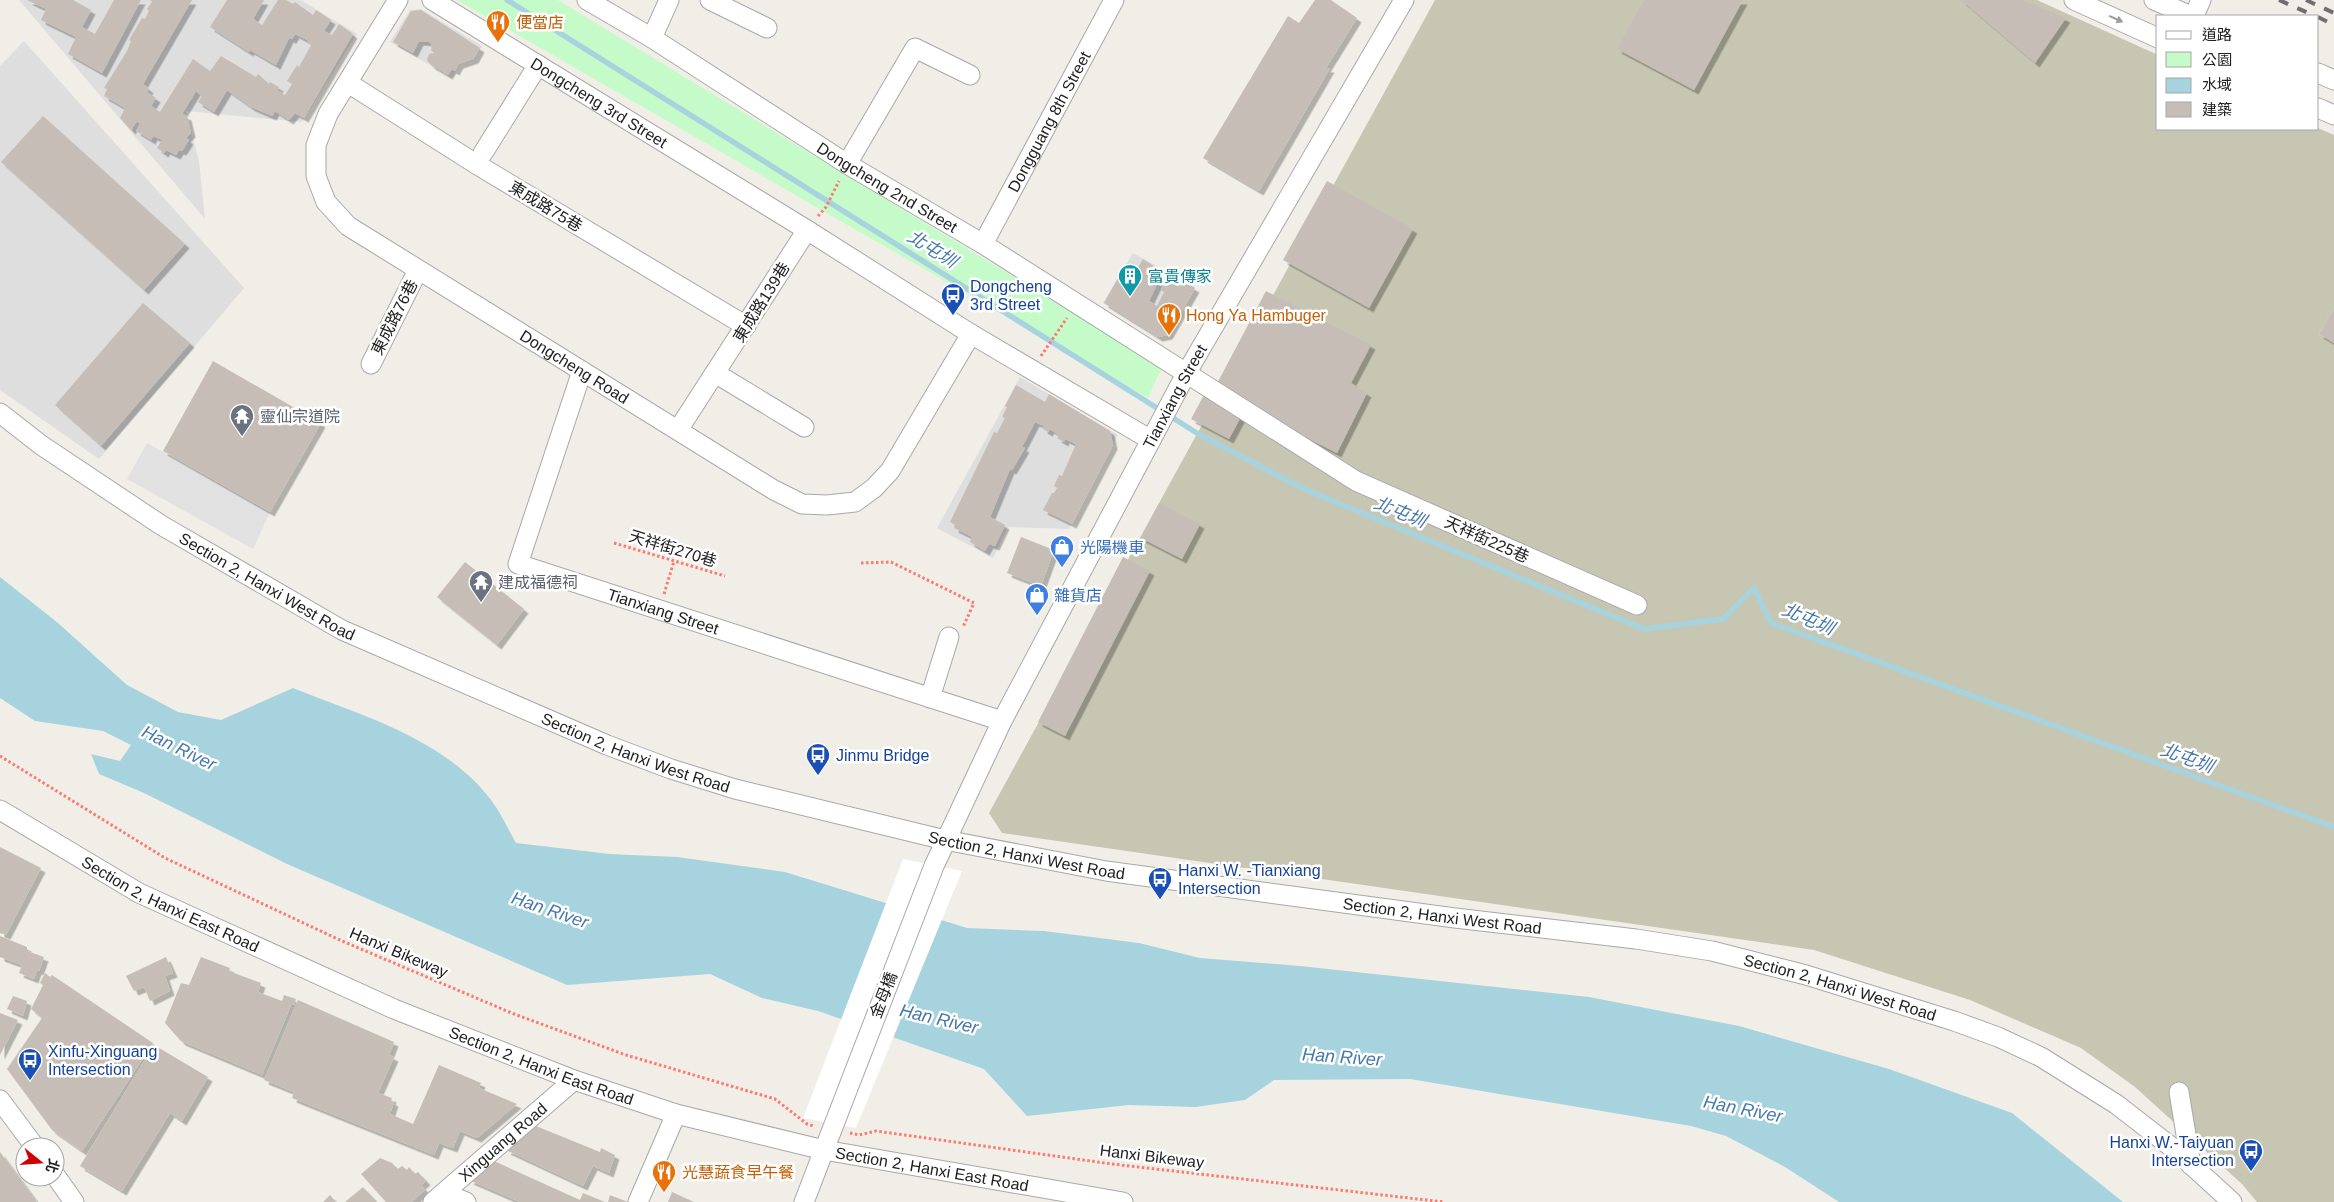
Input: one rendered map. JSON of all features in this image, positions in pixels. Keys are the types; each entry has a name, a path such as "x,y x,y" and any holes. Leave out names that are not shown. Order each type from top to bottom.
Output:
{"street":[{"name":"Dongcheng Road","path":"398,0 328,114 316,145 316,176 326,202 348,226 774,490 802,504 827,505 855,502 874,488 890,471 971,334"},
{"name":"Dongcheng 3rd Street","path":"432,0 807,230 971,334 1151,440"},
{"name":"Dongcheng 2nd Street","path":"588,0 652,38 847,164 983,244 1187,372"},
{"path":"652,38 669,0"},
{"path":"710,0 767,28"},
{"name":"Dongguang 8th Street","path":"983,244 1114,0"},
{"name":"Tianxiang Street","path":"934,866 1002,721 1187,372 1404,0"},
{"path":"2074,0 2156,37"},
{"path":"2154,0 2191,15"},
{"path":"2194,15 2201,0"},
{"path":"847,164 915,48 970,76"},
{"path":"483,153 538,65"},
{"path":"2319,73 2334,80"},
{"name":"東成路75巷","path":"348,83 476,164 746,326"},
{"path":"2319,108 2334,115"},
{"name":"東成路139巷","path":"678,430 807,230"},
{"name":"東成路76巷","path":"371,364 418,270"},
{"name":"Tianxiang Street","path":"582,371 518,564 1002,721"},
{"name":"天祥街225巷","path":"1187,372 1356,481 1637,605"},
{"path":"716,373 804,427"},
{"name":"Section 2, Hanxi West Road","path":"0,413 41,445 160,525 342,630 607,745 671,769 735,789 945,840 1106,871 1455,918 1636,939 1712,951 1806,974 1954,1021 1998,1037 2041,1057 2116,1104 2191,1165 2232,1202"},
{"path":"930,698 949,637"},
{"name":"Section 2, Hanxi East Road","path":"0,810 139,893 394,1009 574,1080 676,1114 824,1150 1123,1202"},
{"name":"金母橋","path":"804,1202 934,866"},
{"name":"Xinguang Road","path":"438,1197 574,1080"},
{"path":"2179,1092 2191,1165"},
{"path":"0,1100 28,1137"},
{"path":"638,1202 676,1114"},
{"path":"63,1187 74,1202"},
{"path":"438,1197 466,1202"}],"path":[{"path":"826,207 837,184"},
{"path":"1050,343 1064,322"},
{"name":"天祥街270巷","path":"614,543 725,576"},
{"path":"659,610 674,561"},
{"path":"861,563 891,562 974,603 962,630 949,637"},
{"name":"Hanxi Bikeway","path":"0,756 165,858 342,941 542,1024 626,1055 775,1099 807,1124"},
{"name":"Hanxi Bikeway","path":"859,1135 876,1131 1112,1164 1444,1202"}],"shaded area":[{"path":"19,0 301,0 357,34 302,122 186,111 199,161 205,219"},
{"path":"1435,0 2037,0 2156,54 2156,130 2319,130 2319,128 2334,135 2334,308 2319,334 2334,343 2334,1202 2257,1202 2242,1184 2135,1087 2081,1048 1970,1000 1814,950 1002,833 989,813"},
{"path":"421,9 482,46 475,60 460,64 452,78 390,42 410,10"},
{"path":"24,41 244,288 99,459 0,390 0,66"},
{"name":"富貴傳家","path":"1133,253 1195,287 1168,334 1158,337 1103,303"},
{"path":"1020,377 1118,435 1069,529 1008,527 993,558 937,528"},
{"path":"147,443 270,512 253,549 127,479"}],"green space":[{"path":"457,0 558,0 1162,367 1148,398"}],"water":[{"name":"Han River","path":"0,577 58,623 127,685 178,712 221,720 293,688 400,731 450,760 472,779 495,805 516,843 610,854 677,857 785,872 967,928 1044,931 1139,943 1200,958 1300,966 1589,997 1739,1026 1889,1069 2012,1113 2123,1202 1839,1202 1785,1167 1726,1136 1691,1126 1410,1079 1274,1080 1245,1100 1195,1107 1129,1105 1027,1116 984,1069 818,1011 762,998 710,974 567,985 287,864 144,793 99,774 91,754 120,761 131,745 103,731 35,721 0,698"}],"pier":[{"path":"903,859 962,871 856,1128 803,1118"}],"building":[{"path":"27,0 73,0 91,10 82,27 95,34 114,0 141,0 102,73 68,54 76,37 41,20 46,9"},
{"path":"150,0 192,0 143,84 149,89 147,92 156,98 151,106 160,112 193,59 210,71 221,56 256,77 258,74 269,84 270,82 279,87 277,90 285,95 292,84 287,81 297,65 299,67 311,45 307,43 309,41 295,34 292,39 289,38 276,65 250,50 249,52 210,27 227,0 264,0 253,19 262,25 278,0 286,0 293,4 295,2 313,15 316,10 331,20 324,31 332,35 339,24 353,34 304,118 295,113 289,120 275,111 272,116 251,107 227,90 214,112 198,102 202,96 196,91 182,114 187,116 191,133 186,138 189,140 182,151 179,150 176,155 166,150 164,153 157,148 162,140 153,136 151,140 136,131 140,124 137,121 131,130 120,118 125,108 104,96 107,89 104,88 127,51 131,41 129,40 142,18 145,19 149,11 147,9 152,2"},
{"path":"1315,0 1331,0 1357,18 1326,68 1330,68 1259,191 1203,158 1288,16 1299,23"},
{"path":"1644,0 1743,0 1694,90 1617,49"},
{"path":"1961,0 2023,0 2066,18 2035,63"},
{"path":"421,10 480,48 474,59 459,64 455,71 452,69 448,75 431,65 427,60 429,54 434,53 431,50 432,44 429,42 419,41 413,53 393,42 411,11"},
{"path":"43,116 185,244 144,290 1,162"},
{"path":"1327,181 1413,229 1369,308 1283,260"},
{"name":"富貴傳家","path":"1143,259 1163,272 1149,301 1157,306 1164,292 1161,290 1170,274 1195,288 1168,335 1158,337 1104,303 1118,278 1128,284"},
{"path":"1266,291 1371,345 1351,383 1367,393 1337,453 1213,391"},
{"path":"143,303 190,343 101,446 55,405"},
{"path":"2334,308 2334,343 2319,334"},
{"name":"靈仙宗道院","path":"213,361 321,423 270,512 163,451"},
{"path":"1016,385 1045,402 1049,394 1110,431 1113,445 1072,524 1043,510 1052,493 1057,488 1054,486 1059,475 1062,476 1076,444 1065,439 1064,442 1057,438 1059,435 1050,429 1048,432 1043,429 1044,426 1035,422 1022,447 1025,448 1012,470 1010,469 990,517 1005,525 995,546 989,544 985,551 970,542 972,537 954,528 955,525 950,522 994,432 997,433 1005,418 1002,417 1007,407 1005,406"},
{"path":"1205,393 1243,413 1229,439 1191,419"},
{"path":"1159,503 1200,524 1182,559 1141,538"},
{"path":"1021,537 1054,550 1041,586 1007,573"},
{"path":"1123,557 1150,571 1065,736 1038,722"},
{"name":"建成福德祠","path":"465,562 524,609 497,645 437,597"},
{"path":"0,847 41,868 6,935 0,933"},
{"path":"0,936 27,947 27,951 44,957 34,979 19,973 22,965 0,957"},
{"path":"166,957 173,973 165,976 170,991 150,1001 144,987 134,991 126,976"},
{"path":"201,957 230,968 229,971 261,983 258,992 282,1001 284,995 296,999 294,1005 291,1005 262,1075 181,1041 165,1023 181,983 189,985"},
{"path":"45,973 50,977 52,975 153,1043 82,1151 65,1139 65,1137 52,1130 7,1069 42,1018 31,1009 43,985 40,983"},
{"path":"13,996 27,1001 23,1016 7,1009"},
{"path":"298,1000 394,1042 389,1055 394,1057 378,1093 392,1098 391,1101 394,1102 390,1114 413,1124 439,1065 481,1083 479,1088 517,1104 477,1138 460,1131 453,1148 439,1143 434,1155 292,1098 294,1092 264,1080"},
{"path":"0,1013 18,1020 0,1055"},
{"path":"154,1045 208,1077 182,1121 170,1113 122,1191 80,1166"},
{"path":"536,1126 600,1152 601,1148 615,1155 609,1173 593,1166 583,1186 506,1150"},
{"path":"0,1152 15,1172 15,1187 26,1187 37,1202 0,1202"},
{"path":"380,1158 392,1163 398,1169 402,1166 407,1170 409,1167 415,1174 418,1172 426,1181 421,1185 425,1190 411,1202 386,1202 361,1174"},
{"path":"494,1161 580,1200 583,1193 605,1202 520,1202 469,1180"},
{"path":"363,1187 377,1202 345,1202"},
{"path":"672,1192 694,1202 668,1202"},
{"path":"330,1195 336,1202 323,1202"},
{"path":"610,1195 628,1202 608,1202"}],"waterway":[{"name":"北屯圳","path":"507,0 1200,435 1304,489 1644,629 1723,619 1754,588 1771,623 2334,827"}],"railway":[{"path":"2279,0 2313,15"},
{"path":"2306,0 2334,13"},
{"path":"2319,18 2334,25"}],"place":[{"name":"便當店","path":"498,43"},
{"name":"富貴傳家","path":"1130,297"},
{"name":"Dongcheng 3rd Street","path":"953,316"},
{"name":"Hong Ya Hambuger","path":"1169,336"},
{"name":"靈仙宗道院","path":"242,437"},
{"name":"光陽機車","path":"1062,568"},
{"name":"建成福德祠","path":"481,603"},
{"name":"雜貨店","path":"1037,616"},
{"name":"Jinmu Bridge","path":"818,776"},
{"name":"Hanxi W. -Tianxiang Intersection","path":"1160,900"},
{"name":"Xinfu-Xinguang Intersection","path":"30,1081"},
{"name":"Hanxi W.-Taiyuan Intersection","path":"2251,1172"},
{"name":"光慧蔬食早午餐","path":"664,1193"}]}
